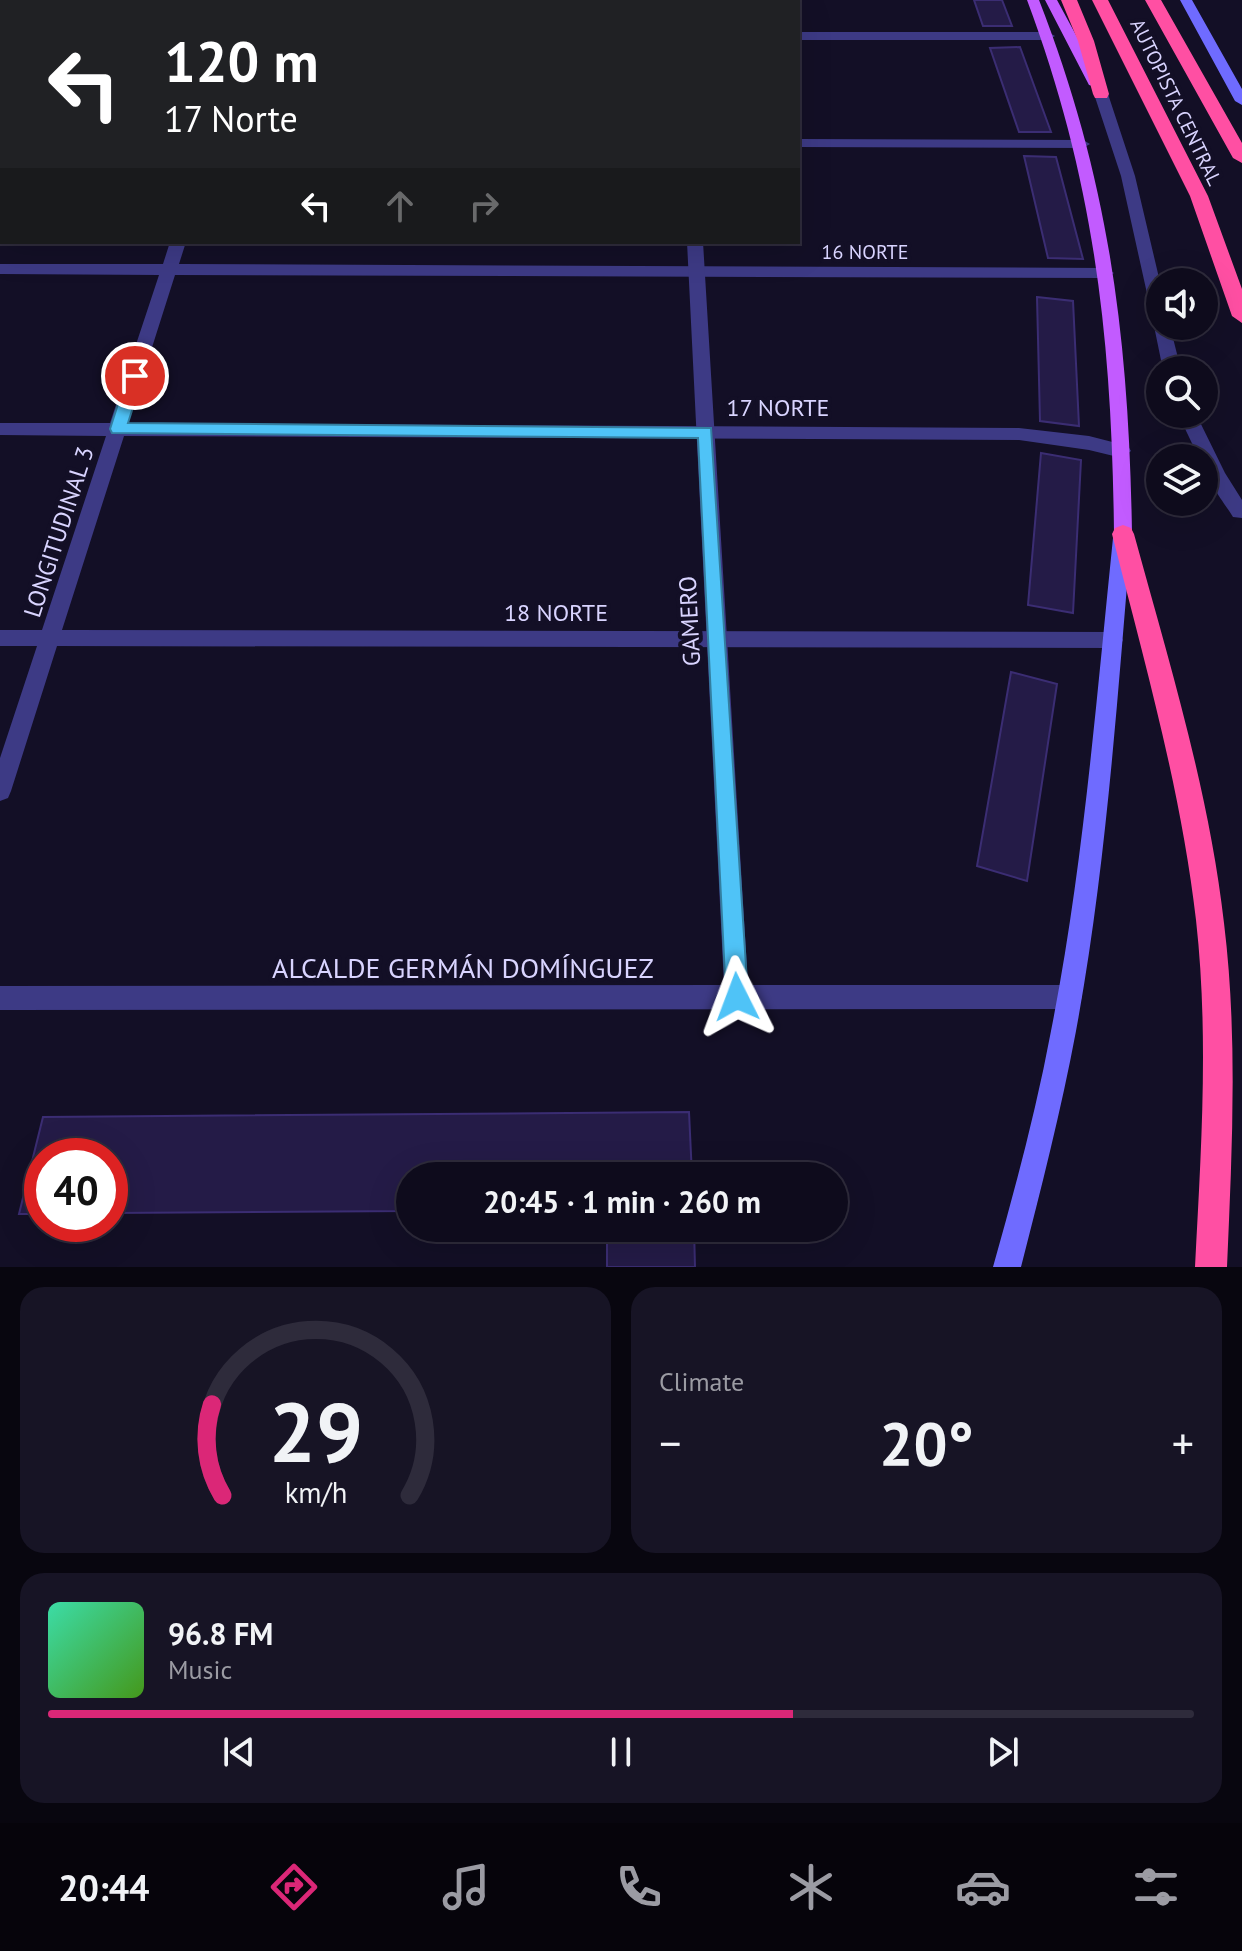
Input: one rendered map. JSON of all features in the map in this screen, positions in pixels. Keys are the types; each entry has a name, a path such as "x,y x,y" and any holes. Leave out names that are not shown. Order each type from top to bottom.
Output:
{"highway":[{"path":"1069,0 1086,41 1101,94"},
{"name":"AUTOPISTA CENTRAL","path":"1100,0 1199,196 1242,316"},
{"name":"AUTOPISTA CENTRAL","path":"1153,0 1242,158"},
{"path":"1123,534 1174,734 1210,920 1218,1060 1211,1267"}],"main road":[{"path":"1007,1267 1054,1084 1070,997 1123,534 1117,365 1106,273 1083,144 1033,0"},
{"path":"1051,0 1101,94"},
{"path":"1186,0 1242,101"}],"street":[{"path":"800,36 1048,36"},
{"path":"1101,94 1138,211 1150,268"},
{"path":"800,143 1083,144"},
{"name":"LONGITUDINAL 3","path":"0,791 177,244"},
{"name":"GAMERO","path":"695,244 737,997"},
{"name":"16 NORTE","path":"0,269 1106,273"},
{"path":"1195,428 1240,512"},
{"name":"17 NORTE","path":"0,429 1019,434 1089,443 1122,451"},
{"name":"18 NORTE","path":"0,638 1113,640"},
{"name":"ALCALDE GERMÁN DOMÍNGUEZ","path":"0,998 1070,997"}],"building":[{"path":"974,0 1002,0 1012,26 983,26"},
{"path":"1020,47 1051,132 1019,132 990,48"},
{"path":"1024,156 1056,157 1083,259 1048,258"},
{"path":"1037,297 1073,301 1079,426 1040,421"},
{"path":"1041,453 1081,460 1073,613 1028,605"},
{"path":"1011,672 1057,684 1027,881 977,866"},
{"path":"689,1112 691,1162 396,1162 396,1211 128,1213 128,1138 38,1138 43,1117"},
{"path":"24,1194 24,1214 19,1214"},
{"path":"607,1242 694,1242 695,1267 607,1267"}],"route":[{"path":"135,376 118,429 706,432 737,997"}]}
